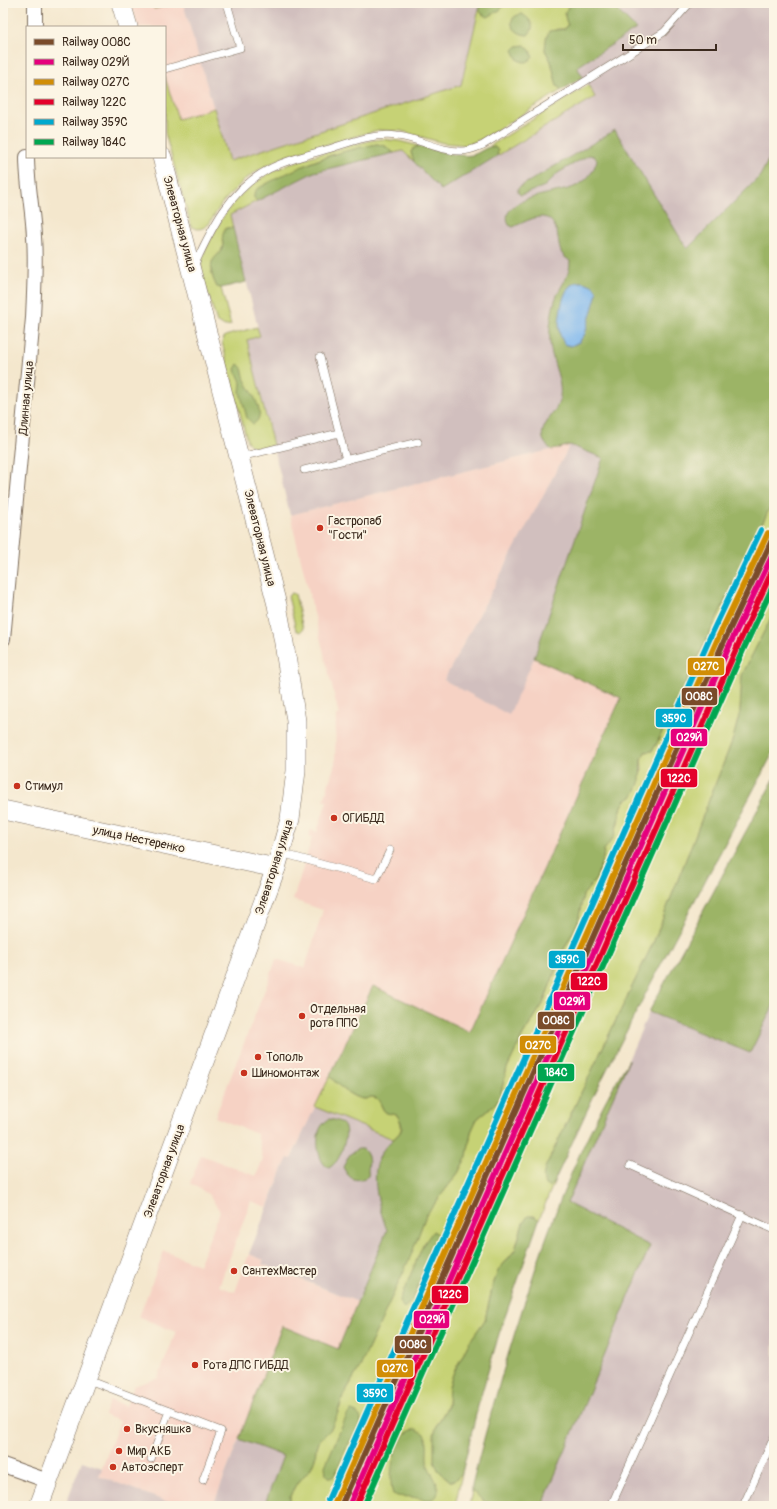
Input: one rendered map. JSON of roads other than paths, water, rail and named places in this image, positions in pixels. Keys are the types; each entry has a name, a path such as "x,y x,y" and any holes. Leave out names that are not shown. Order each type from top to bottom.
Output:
{"street":[{"path":"35,3 35,26"},
{"path":"121,3 128,26"},
{"name":"Длинная улица","path":"3,639 33,318 35,278 34,237 27,172 27,158"},
{"name":"Элеваторная улица","path":"39,1506 278,861 290,819 294,795 296,772 296,721 277,605 162,158"},
{"name":"улица Нестеренко","path":"3,810 278,861"},
{"path":"3,1465 48,1481"}],"lane":[{"path":"166,69 240,48 227,3"},
{"path":"192,271 212,229 230,201 247,184 268,170 289,160 364,138 390,135 400,136 447,149 462,151 483,145 664,32 690,3"},
{"path":"320,357 346,460"},
{"path":"240,457 339,433"},
{"path":"304,470 418,442"},
{"path":"278,861 376,879 390,850"},
{"path":"630,1165 774,1230"},
{"path":"611,1506 742,1215"},
{"path":"86,1379 221,1430 202,1480"},
{"path":"151,1459 170,1411"},
{"path":"743,1506 774,1437"}],"water":[{"path":"582,282 592,285 597,293 585,334 579,342 571,346 564,344 560,335 559,329 561,311 566,291 575,283"}],"rail line":[{"name":"359С","path":"328,1500 712,633 761,530"},
{"name":"027С","path":"335,1503 719,636 768,533"},
{"name":"008С","path":"341,1506 725,639 774,536"},
{"name":"029Й","path":"349,1506 731,642 774,552"},
{"name":"122С","path":"356,1506 774,567"},
{"name":"184С","path":"364,1506 744,648 774,584"}],"place":[{"name":"Гастропаб \"Гости\"","path":"320,528"},
{"name":"Стимул","path":"17,786"},
{"name":"ОГИБДД","path":"334,818"},
{"name":"Отдельная рота ППС","path":"302,1016"},
{"name":"Тополь","path":"258,1057"},
{"name":"Шиномонтаж","path":"244,1073"},
{"name":"СантехМастер","path":"234,1271"},
{"name":"Рота ДПС ГИБДД","path":"195,1365"},
{"name":"Вкусняшка","path":"127,1429"},
{"name":"Мир АКБ","path":"119,1451"},
{"name":"Автоэсперт","path":"113,1467"}]}
